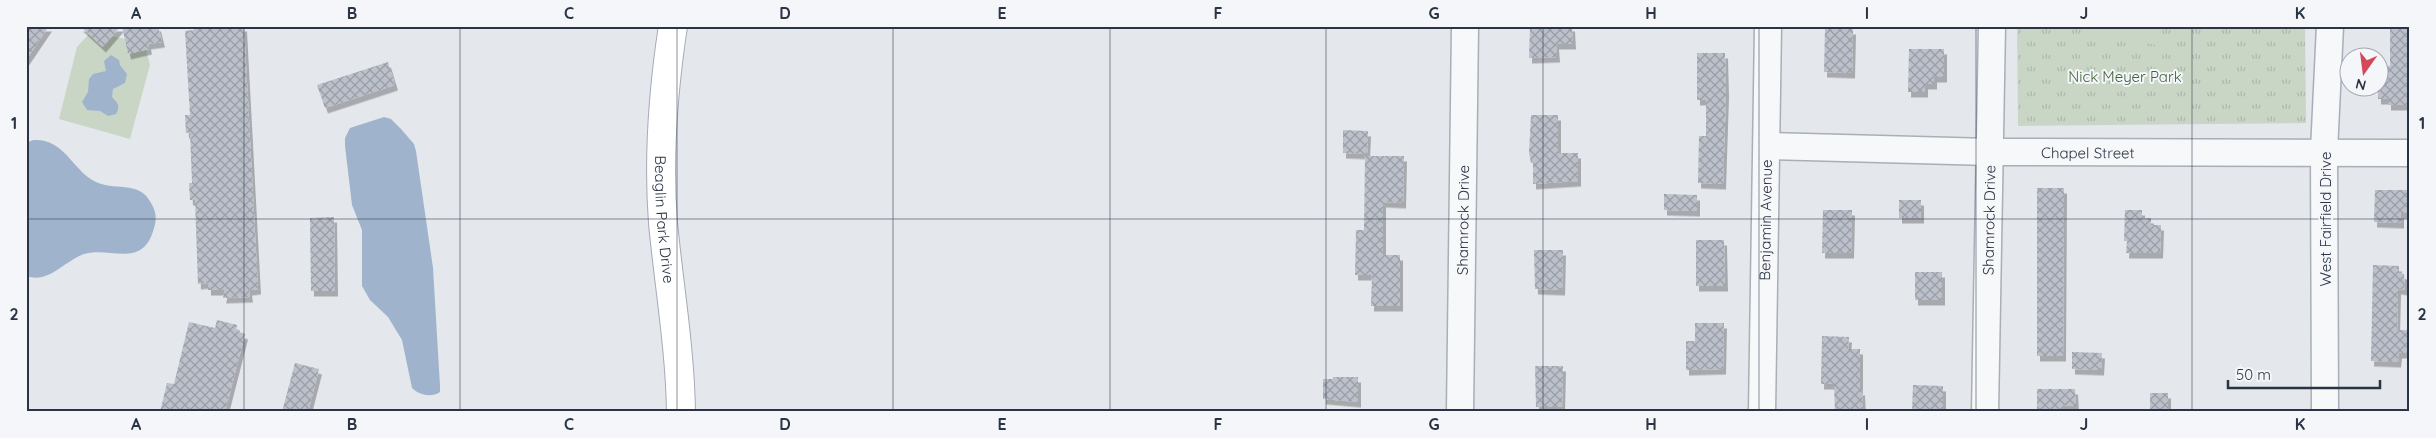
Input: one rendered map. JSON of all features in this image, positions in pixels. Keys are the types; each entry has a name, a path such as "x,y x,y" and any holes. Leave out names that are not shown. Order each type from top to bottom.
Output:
{"main road":[{"name":"Beaglin Park Drive","path":"673,26 663,111 662,193 667,258 678,338 681,412"}],"street":[{"name":"Shamrock Drive","path":"1460,412 1465,26"},
{"name":"Benjamin Avenue","path":"1762,412 1768,26"},
{"name":"Shamrock Drive","path":"1985,412 1992,26"},
{"name":"West Fairfield Drive","path":"2325,412 2324,152 2330,26"},
{"name":"Chapel Street","path":"1767,146 1990,152 2410,153"}],"green space":[{"name":"Nick Meyer Park","path":"2017,26 2305,26 2306,123 2018,126"},
{"path":"2063,26 2163,26 2160,46"},
{"path":"89,34 103,47 112,36 125,39 128,54 146,50 150,65 130,139 59,119 77,47"}],"water":[{"path":"111,55 119,60 120,65 127,74 125,83 113,89 112,97 118,104 118,109 116,114 108,116 100,111 87,110 82,102 88,92 89,79 93,74 106,71 104,61"},
{"path":"384,117 391,119 401,129 414,144 416,151 433,268 440,392 433,395 422,394 412,388 402,340 388,317 370,300 362,286 362,230 352,205 345,138 350,128"},
{"path":"33,140 44,141 60,149 79,169 94,181 109,186 133,188 146,196 154,209 156,221 149,241 142,249 134,253 125,254 94,252 84,254 42,277 26,276 26,143"}],"building":[{"path":"26,26 49,26 26,60"},
{"path":"80,26 121,26 103,47"},
{"path":"122,26 158,26 162,42 148,44 149,49 128,54"},
{"path":"194,26 244,26 258,289 249,290 250,297 223,298 225,290 208,290 208,283 198,284 195,200 190,200 189,183 192,183 190,132 186,133 185,115 190,115 185,31 194,30"},
{"path":"1530,26 1572,26 1573,44 1556,44 1557,57 1529,58"},
{"path":"1825,29 1853,29 1852,73 1824,72"},
{"path":"2390,29 2410,29 2410,105 2388,105 2388,99 2378,99 2388,98 2388,66 2390,66"},
{"path":"1909,49 1944,49 1944,77 1934,77 1934,84 1925,84 1925,92 1908,92"},
{"path":"1697,53 1725,53 1726,92 1723,184 1698,183 1699,136 1706,136 1706,100 1697,100"},
{"path":"388,62 395,85 325,108 317,85"},
{"path":"1531,115 1558,115 1558,153 1578,153 1578,181 1533,184 1533,162 1531,163 1529,153"},
{"path":"1343,130 1368,131 1367,154 1343,153"},
{"path":"1365,156 1404,156 1403,203 1383,202 1383,255 1400,255 1400,306 1371,306 1372,275 1355,275 1356,230 1364,230"},
{"path":"2037,188 2064,188 2063,356 2037,356"},
{"path":"2375,190 2410,190 2410,213 2401,213 2401,223 2374,222"},
{"path":"1664,194 1697,195 1697,211 1664,210"},
{"path":"1899,200 1921,200 1921,218 1899,218"},
{"path":"1823,210 1852,210 1851,253 1822,253"},
{"path":"2125,210 2142,210 2142,218 2151,218 2151,225 2161,225 2160,253 2126,253 2127,241 2124,241"},
{"path":"334,217 335,291 311,291 310,218"},
{"path":"1696,240 1724,240 1725,286 1696,286"},
{"path":"1534,250 1563,250 1562,290 1535,289"},
{"path":"2373,265 2399,266 2399,273 2404,274 2405,290 2398,289 2397,330 2410,330 2410,353 2399,353 2398,362 2371,361"},
{"path":"1915,272 1942,272 1942,300 1915,300"},
{"path":"217,320 237,325 236,331 245,334 225,412 160,412 167,383 174,384 189,322 215,328"},
{"path":"1695,323 1724,323 1723,369 1686,370 1686,341 1695,341"},
{"path":"1822,336 1849,337 1848,349 1860,349 1860,390 1862,390 1863,412 1835,412 1834,384 1821,384"},
{"path":"2072,352 2102,353 2101,370 2072,369"},
{"path":"295,363 319,369 308,412 282,412"},
{"path":"1535,366 1563,366 1562,407 1536,407"},
{"path":"1333,377 1358,377 1358,402 1323,399 1323,379 1333,379"},
{"path":"1913,385 1943,386 1943,412 1912,412"},
{"path":"2037,389 2075,389 2076,406 2063,405 2063,412 2037,412"},
{"path":"2150,393 2168,393 2168,412 2150,412"}]}
